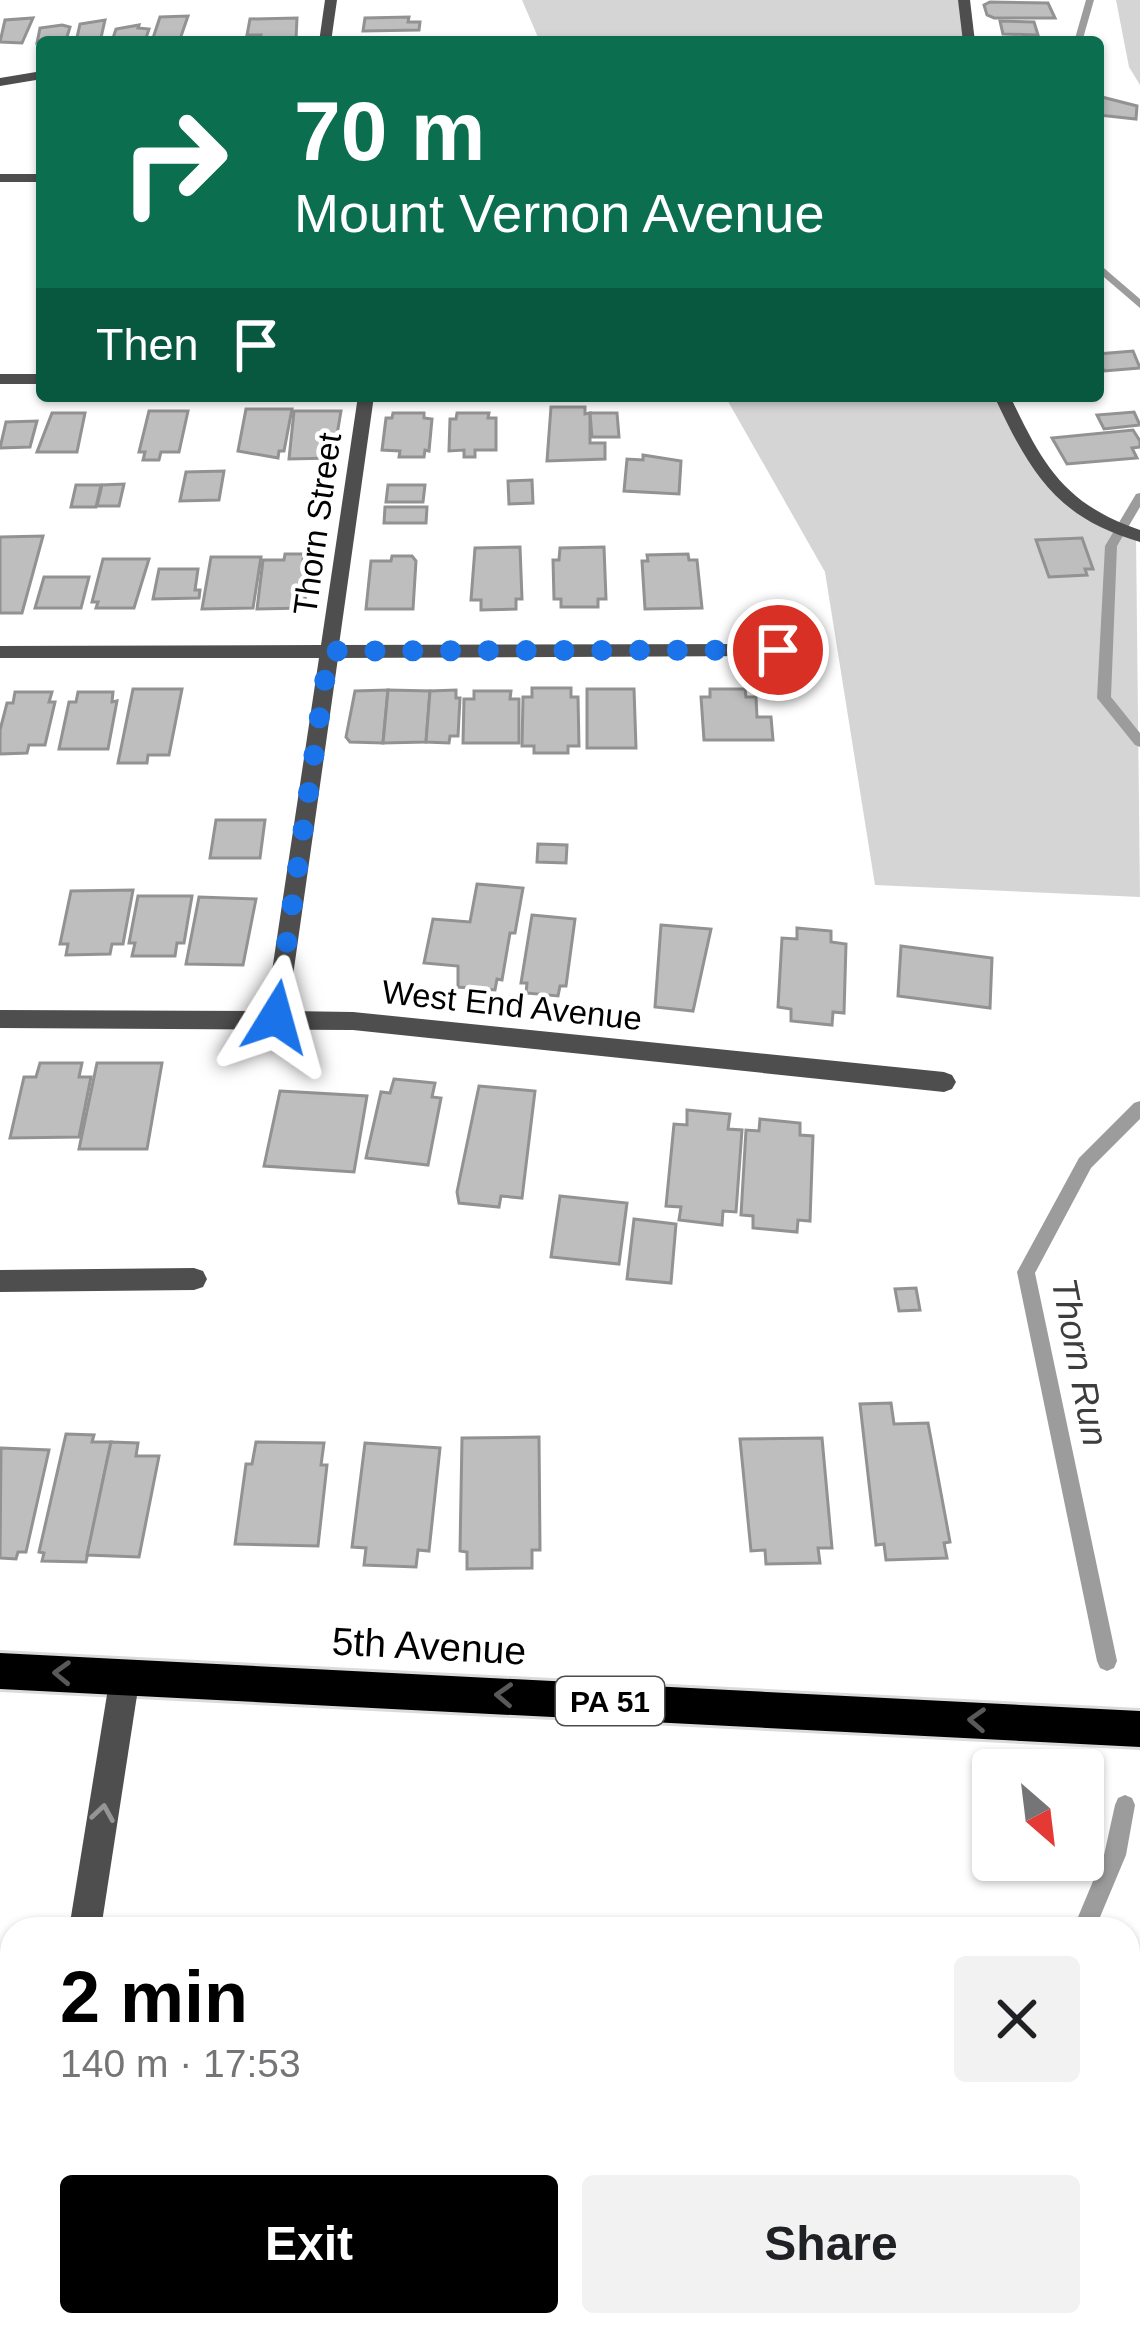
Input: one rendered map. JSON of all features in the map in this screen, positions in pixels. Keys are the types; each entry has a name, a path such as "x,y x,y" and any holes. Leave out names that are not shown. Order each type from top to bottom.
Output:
{"main road":[{"name":"5th Avenue","path":"0,1671 1140,1729"}],"street":[{"path":"326,36 331,0"},
{"path":"964,0 968,36"},
{"path":"0,82 36,75"},
{"path":"0,178 36,178"},
{"path":"0,379 36,379"},
{"name":"Thorn Street","path":"276,1017 365,402"},
{"path":"1005,402 1039,473 1056,495 1103,525 1138,535"},
{"path":"0,652 778,650"},
{"name":"West End Avenue","path":"0,1019 276,1017 944,1082"},
{"path":"0,1281 194,1280"},
{"path":"87,1917 125,1676"}],"shaded area":[{"path":"522,0 964,0 968,36 537,36"},
{"path":"1116,0 1140,0 1140,85 1129,67"},
{"path":"728,402 1005,402 1056,495 1136,535 1140,897 875,885 825,572"}],"building":[{"path":"1048,3 1055,18 994,18 987,15 984,5"},
{"path":"188,16 181,36 154,36 160,17"},
{"path":"409,17 408,22 420,22 419,30 363,31 365,18"},
{"path":"33,18 22,43 0,42 5,20"},
{"path":"297,18 296,36 247,35 250,19"},
{"path":"105,20 101,36 77,36 80,24"},
{"path":"1000,21 1034,22 1038,35 1003,34"},
{"path":"139,25 149,29 147,36 114,36 116,29"},
{"path":"70,27 67,36 38,36 40,28"},
{"path":"1104,98 1137,106 1136,119 1104,116"},
{"path":"1133,351 1140,368 1104,371 1104,353"},
{"path":"551,407 585,407 585,414 590,413 590,443 605,443 605,459 547,461"},
{"path":"246,409 292,409 284,451 279,451 278,458 238,451"},
{"path":"149,411 188,411 179,452 161,452 159,460 143,460 145,452 139,452"},
{"path":"294,411 341,411 333,458 289,459"},
{"path":"1134,412 1140,425 1104,429 1097,415"},
{"path":"52,413 85,413 77,452 37,452"},
{"path":"393,413 424,413 424,418 432,419 429,451 425,450 424,457 399,457 400,451 382,450 386,418"},
{"path":"457,413 489,413 488,418 496,418 496,450 475,450 475,457 464,457 464,450 449,451 450,419 456,419"},
{"path":"590,413 617,413 619,437 592,437"},
{"path":"37,421 30,447 0,448 6,422"},
{"path":"1133,430 1140,441 1140,447 1132,448 1137,458 1067,464 1052,438"},
{"path":"643,455 681,461 679,494 624,491 627,459 643,460"},
{"path":"224,471 219,500 180,501 186,472"},
{"path":"532,480 533,503 509,504 508,481"},
{"path":"124,484 119,506 97,506 102,485"},
{"path":"76,485 101,485 96,507 71,507"},
{"path":"388,485 425,485 423,502 386,502"},
{"path":"385,507 427,507 426,523 384,523"},
{"path":"43,536 22,613 0,613 0,537"},
{"path":"1082,538 1093,569 1085,569 1087,575 1049,577 1036,540"},
{"path":"520,547 522,599 516,599 516,609 481,610 481,600 471,600 475,548"},
{"path":"604,547 606,599 598,599 598,607 561,607 561,599 554,599 553,560 559,560 560,548"},
{"path":"285,554 304,554 303,560 310,560 304,608 257,609 263,560 284,560"},
{"path":"688,554 689,560 697,560 702,608 645,609 642,561 648,561 647,555"},
{"path":"392,556 412,556 416,561 413,609 366,609 371,561 391,561"},
{"path":"211,557 261,557 253,608 202,609"},
{"path":"103,559 149,559 134,608 96,608 98,602 92,602"},
{"path":"159,569 198,569 195,590 200,590 199,598 153,599"},
{"path":"44,577 89,577 81,608 35,608"},
{"path":"532,688 571,688 571,697 578,697 579,746 568,746 568,753 534,753 534,746 522,746 523,697 532,697"},
{"path":"133,689 182,689 169,755 148,755 147,763 118,763"},
{"path":"587,689 634,689 636,748 587,748"},
{"path":"710,689 745,689 746,697 756,697 757,717 771,717 773,740 704,740 701,697 710,697"},
{"path":"388,690 383,743 350,742 346,737 355,691"},
{"path":"388,690 430,691 426,742 383,743"},
{"path":"456,690 460,698 458,736 450,736 449,743 426,742 430,691"},
{"path":"474,691 511,691 510,699 519,699 519,743 463,743 464,699 474,699"},
{"path":"15,692 52,692 49,702 55,702 45,745 29,745 27,753 0,754 0,730"},
{"path":"78,692 113,692 112,702 117,701 108,749 59,749 69,702 76,702"},
{"path":"216,820 265,820 260,858 210,858"},
{"path":"538,844 567,845 566,863 537,862"},
{"path":"477,884 523,888 515,933 510,933 502,980 497,979 495,990 458,987 458,966 424,963 433,919 470,922"},
{"path":"133,890 123,944 112,944 110,954 66,955 68,944 60,944 71,891"},
{"path":"138,896 192,896 184,943 177,943 175,956 132,956 135,943 129,943"},
{"path":"199,897 256,899 243,965 186,964"},
{"path":"532,915 575,919 566,986 560,986 558,996 526,993 527,983 521,983"},
{"path":"661,925 711,929 693,1011 655,1007"},
{"path":"797,928 831,931 831,942 846,944 844,1013 833,1012 832,1025 791,1021 791,1009 778,1007 782,938 797,939"},
{"path":"901,946 992,958 990,1008 898,996"},
{"path":"40,1063 82,1063 79,1077 91,1077 79,1137 10,1138 24,1077 36,1077"},
{"path":"97,1063 162,1063 147,1149 79,1149"},
{"path":"394,1079 435,1083 432,1097 441,1098 428,1165 366,1158 381,1092 390,1093"},
{"path":"479,1086 535,1091 522,1198 501,1196 499,1207 459,1203 457,1192"},
{"path":"280,1091 367,1096 354,1172 264,1166"},
{"path":"687,1110 730,1114 728,1129 742,1130 736,1212 723,1211 722,1225 679,1220 681,1207 666,1206 674,1124 687,1125"},
{"path":"760,1119 800,1123 800,1135 813,1136 810,1221 798,1220 797,1232 753,1228 753,1216 741,1215 746,1130 759,1131"},
{"path":"560,1196 627,1203 619,1264 551,1257"},
{"path":"634,1219 676,1224 671,1283 627,1279"},
{"path":"916,1288 920,1310 899,1311 895,1289"},
{"path":"891,1403 894,1424 928,1423 950,1542 944,1543 947,1558 886,1560 884,1544 876,1545 860,1404"},
{"path":"66,1434 94,1435 92,1442 111,1442 86,1562 42,1561 44,1553 39,1552"},
{"path":"539,1437 540,1550 532,1550 532,1568 467,1569 467,1552 460,1551 462,1438"},
{"path":"822,1438 832,1548 818,1548 820,1563 766,1564 765,1550 751,1551 740,1439"},
{"path":"111,1442 138,1443 136,1456 159,1456 139,1557 87,1555"},
{"path":"256,1442 324,1443 321,1465 327,1465 318,1546 235,1544 246,1464 252,1464"},
{"path":"365,1443 440,1448 429,1551 418,1550 416,1567 364,1565 366,1548 352,1547"},
{"path":"1,1448 49,1450 26,1552 18,1552 16,1559 0,1558"}],"waterway":[{"name":"Thorn Run","path":"1080,36 1090,0"},
{"name":"Thorn Run","path":"1104,272 1140,305"},
{"name":"Thorn Run","path":"1140,497 1111,546 1104,698 1140,742"},
{"name":"Thorn Run","path":"1107,1661 1026,1272 1085,1163 1140,1108"},
{"name":"Thorn Run","path":"1089,1917 1115,1855 1125,1805"}],"route":[{"path":"276,1017 329,651 778,650"}]}
